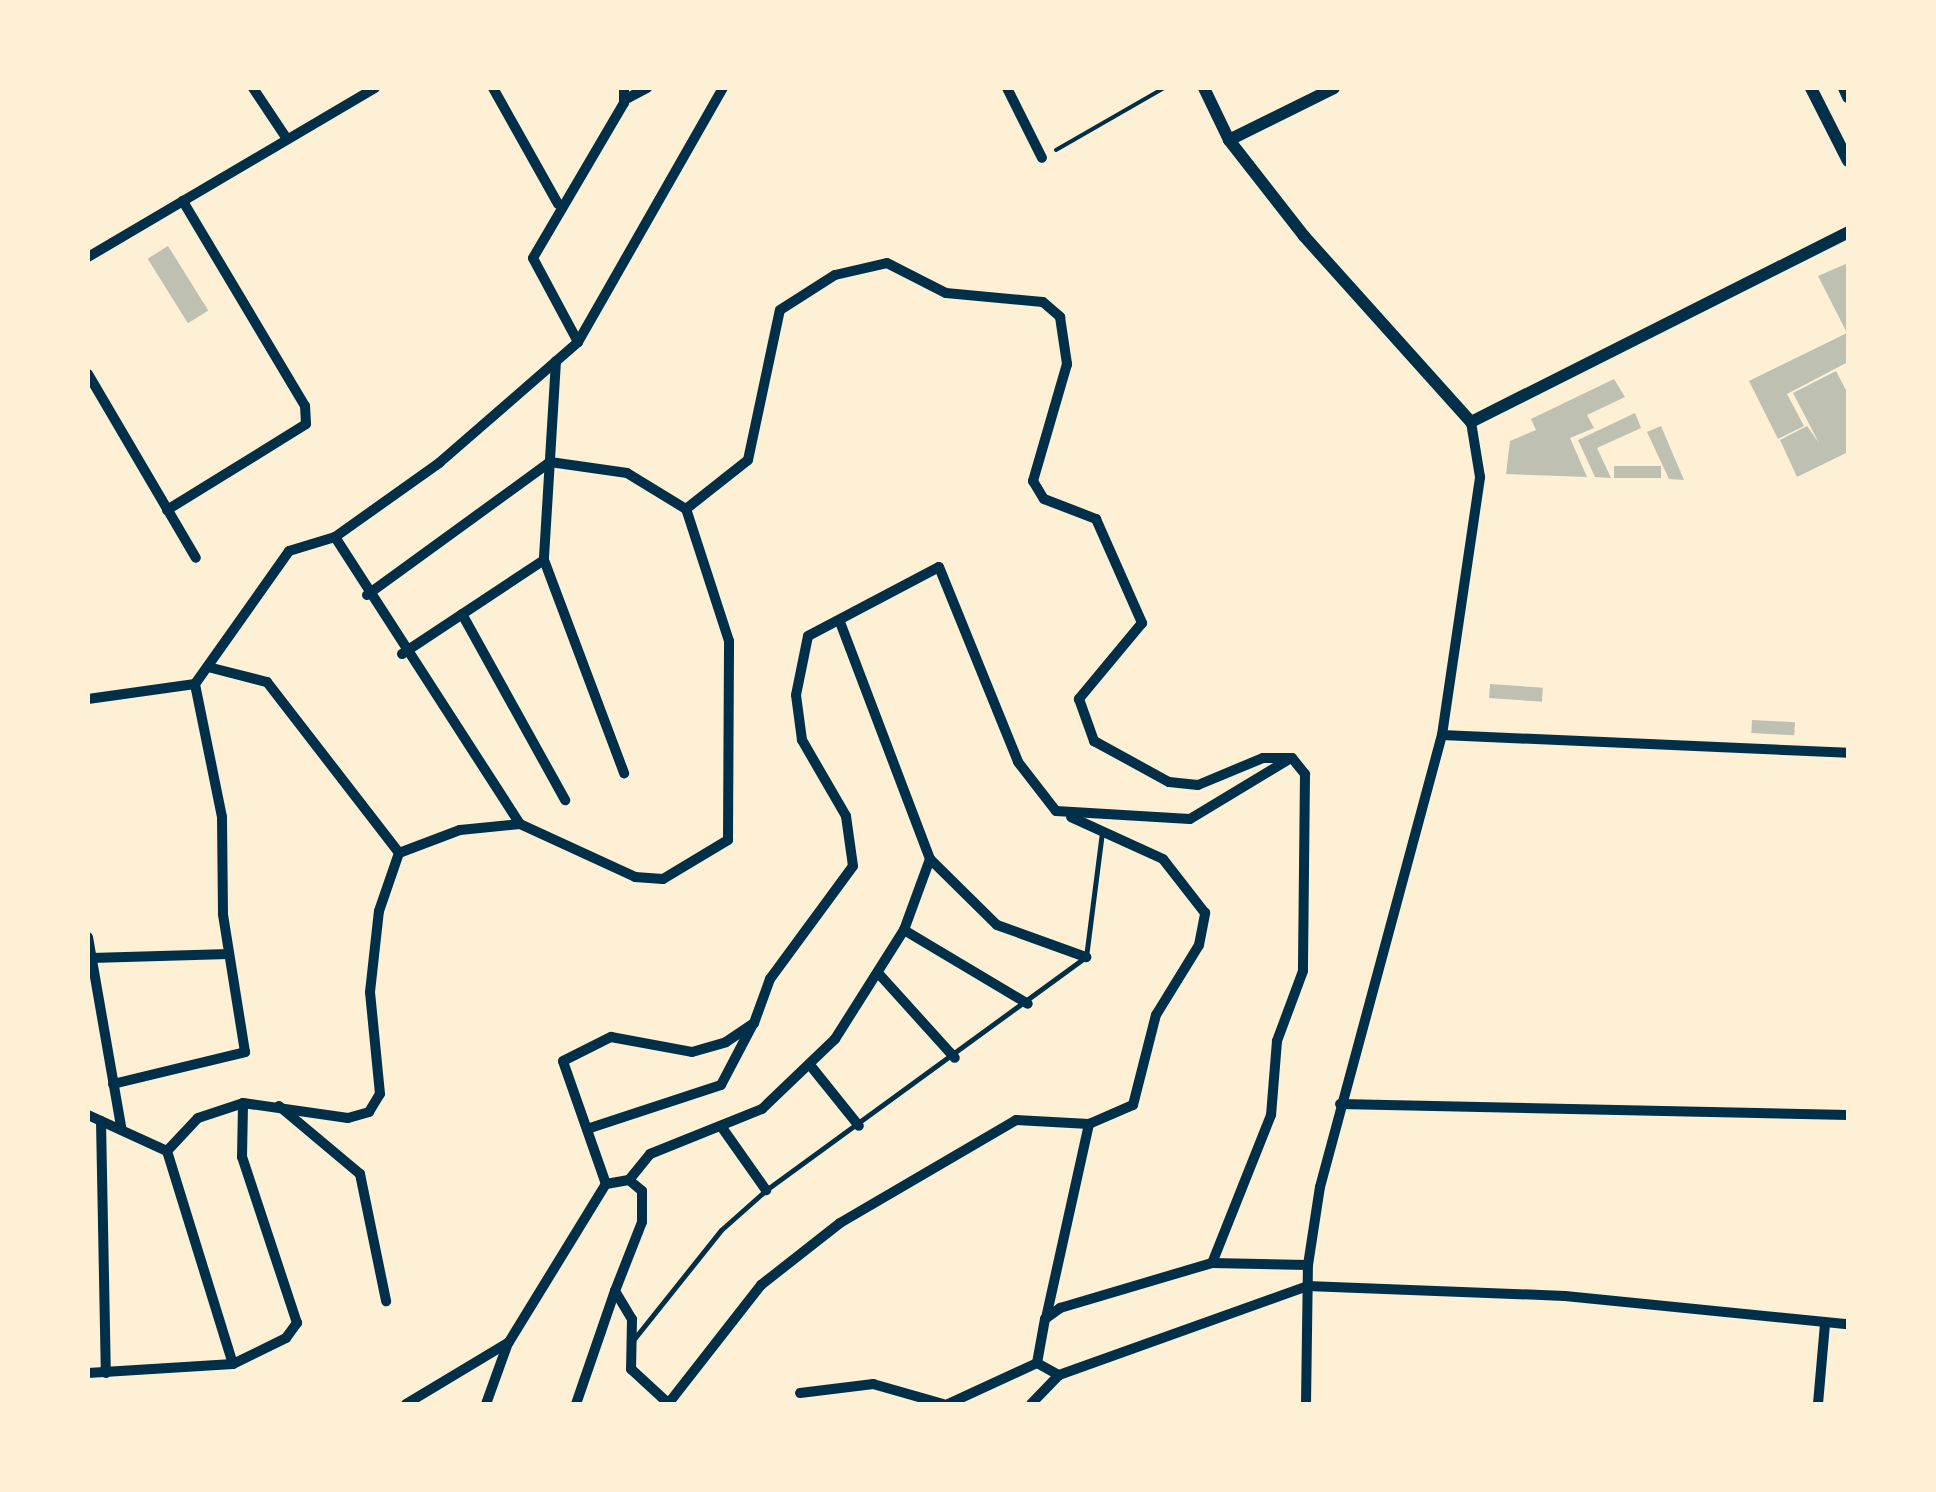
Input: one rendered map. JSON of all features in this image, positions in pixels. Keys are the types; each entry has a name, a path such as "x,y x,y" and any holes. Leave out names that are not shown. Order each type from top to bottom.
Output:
{"street":[{"path":"253,88 286,140"},
{"path":"88,256 375,88"},
{"path":"494,88 558,204"},
{"path":"578,342 532,262 558,204 625,93 647,88"},
{"path":"88,699 195,684 270,570 289,551 335,537 578,342 723,88"},
{"path":"1008,88 1042,158"},
{"path":"1204,88 1230,140 1471,422 1480,477 1442,735 1340,1104 1308,1265 1306,1404"},
{"path":"1230,140 1334,88"},
{"path":"1811,88 1848,161"},
{"path":"1844,88 1848,97"},
{"path":"167,510 306,424 305,406 183,201"},
{"path":"1471,422 1848,232"},
{"path":"686,509 748,460 780,310 835,275 887,263 946,292 1043,302 1060,317 1067,364 1032,481 1044,500 1096,519 1142,623 1079,699 1081,718 1102,748 1169,782 1198,786 1264,758 1292,758"},
{"path":"556,361 544,560 624,773"},
{"path":"88,374 196,558"},
{"path":"367,595 550,462 627,474 686,509 729,641 728,840 688,869 635,877 520,824 460,830 399,853"},
{"path":"335,537 402,654 520,824"},
{"path":"402,654 544,560"},
{"path":"587,1129 721,1086 754,1023 770,978 853,866 856,846 802,740 796,695 801,645 939,567 1018,762 1056,811 1163,859 1194,892 1207,927 1156,1015 1134,1105 1089,1124 1016,1120 840,1222 761,1285 668,1404 632,1369 628,1303 616,1291"},
{"path":"462,614 564,800"},
{"path":"840,622 930,859 997,925 1086,957"},
{"path":"208,667 267,682 399,853"},
{"path":"113,1084 244,1052 230,954 222,817 195,684"},
{"path":"1442,735 1848,753"},
{"path":"1056,811 1190,818 1292,758"},
{"path":"1212,1263 1272,1115 1278,1041 1303,970 1304,774 1292,758"},
{"path":"167,1151 198,1118 243,1103 348,1118 369,1112 380,1094 370,992 379,911 399,853"},
{"path":"486,1404 509,1342 606,1184 629,1180 650,1154 723,1129 762,1110 810,1065 879,974 904,930 930,859"},
{"path":"904,930 1028,1004"},
{"path":"88,937 121,1126"},
{"path":"91,958 230,954"},
{"path":"879,974 955,1058"},
{"path":"606,1184 563,1060 594,1040 692,1052 754,1023"},
{"path":"810,1065 859,1126"},
{"path":"88,1373 233,1364 297,1322 242,1158 243,1103"},
{"path":"1340,1104 1848,1115"},
{"path":"278,1106 360,1174 386,1300"},
{"path":"88,1115 121,1126 167,1151 233,1364"},
{"path":"101,1121 106,1373"},
{"path":"1036,1363 1089,1124"},
{"path":"723,1129 766,1190"},
{"path":"576,1404 642,1222 642,1191 629,1180"},
{"path":"1045,1319 1212,1263 1308,1265"},
{"path":"1031,1404 1059,1375 1307,1286 1565,1296 1848,1324"},
{"path":"1818,1404 1825,1324"},
{"path":"406,1404 509,1342"},
{"path":"1036,1363 1059,1375"},
{"path":"800,1393 873,1384 946,1404 1036,1363"}],"lane":[{"path":"630,1345 721,1230 766,1190 955,1058 1086,957 1102,830"}],"path":[{"path":"1042,158 1164,88"}],"building":[{"path":"168,246 208,310 188,323 148,259"},
{"path":"1848,263 1848,362 1787,394 1804,426 1778,439 1749,381 1847,333 1818,276"},
{"path":"1836,371 1848,394 1848,452 1797,477 1780,440 1807,426 1819,443 1793,393"},
{"path":"1614,379 1625,397 1587,415 1594,428 1570,438 1587,477 1506,474 1510,441 1536,430 1531,419"},
{"path":"1635,413 1641,428 1597,448 1611,478 1595,477 1578,440"},
{"path":"1661,426 1684,480 1669,479 1647,432"},
{"path":"1614,466 1661,466 1661,478 1614,478"},
{"path":"1490,684 1543,688 1542,702 1489,698"},
{"path":"1752,720 1795,722 1794,735 1751,733"}]}
